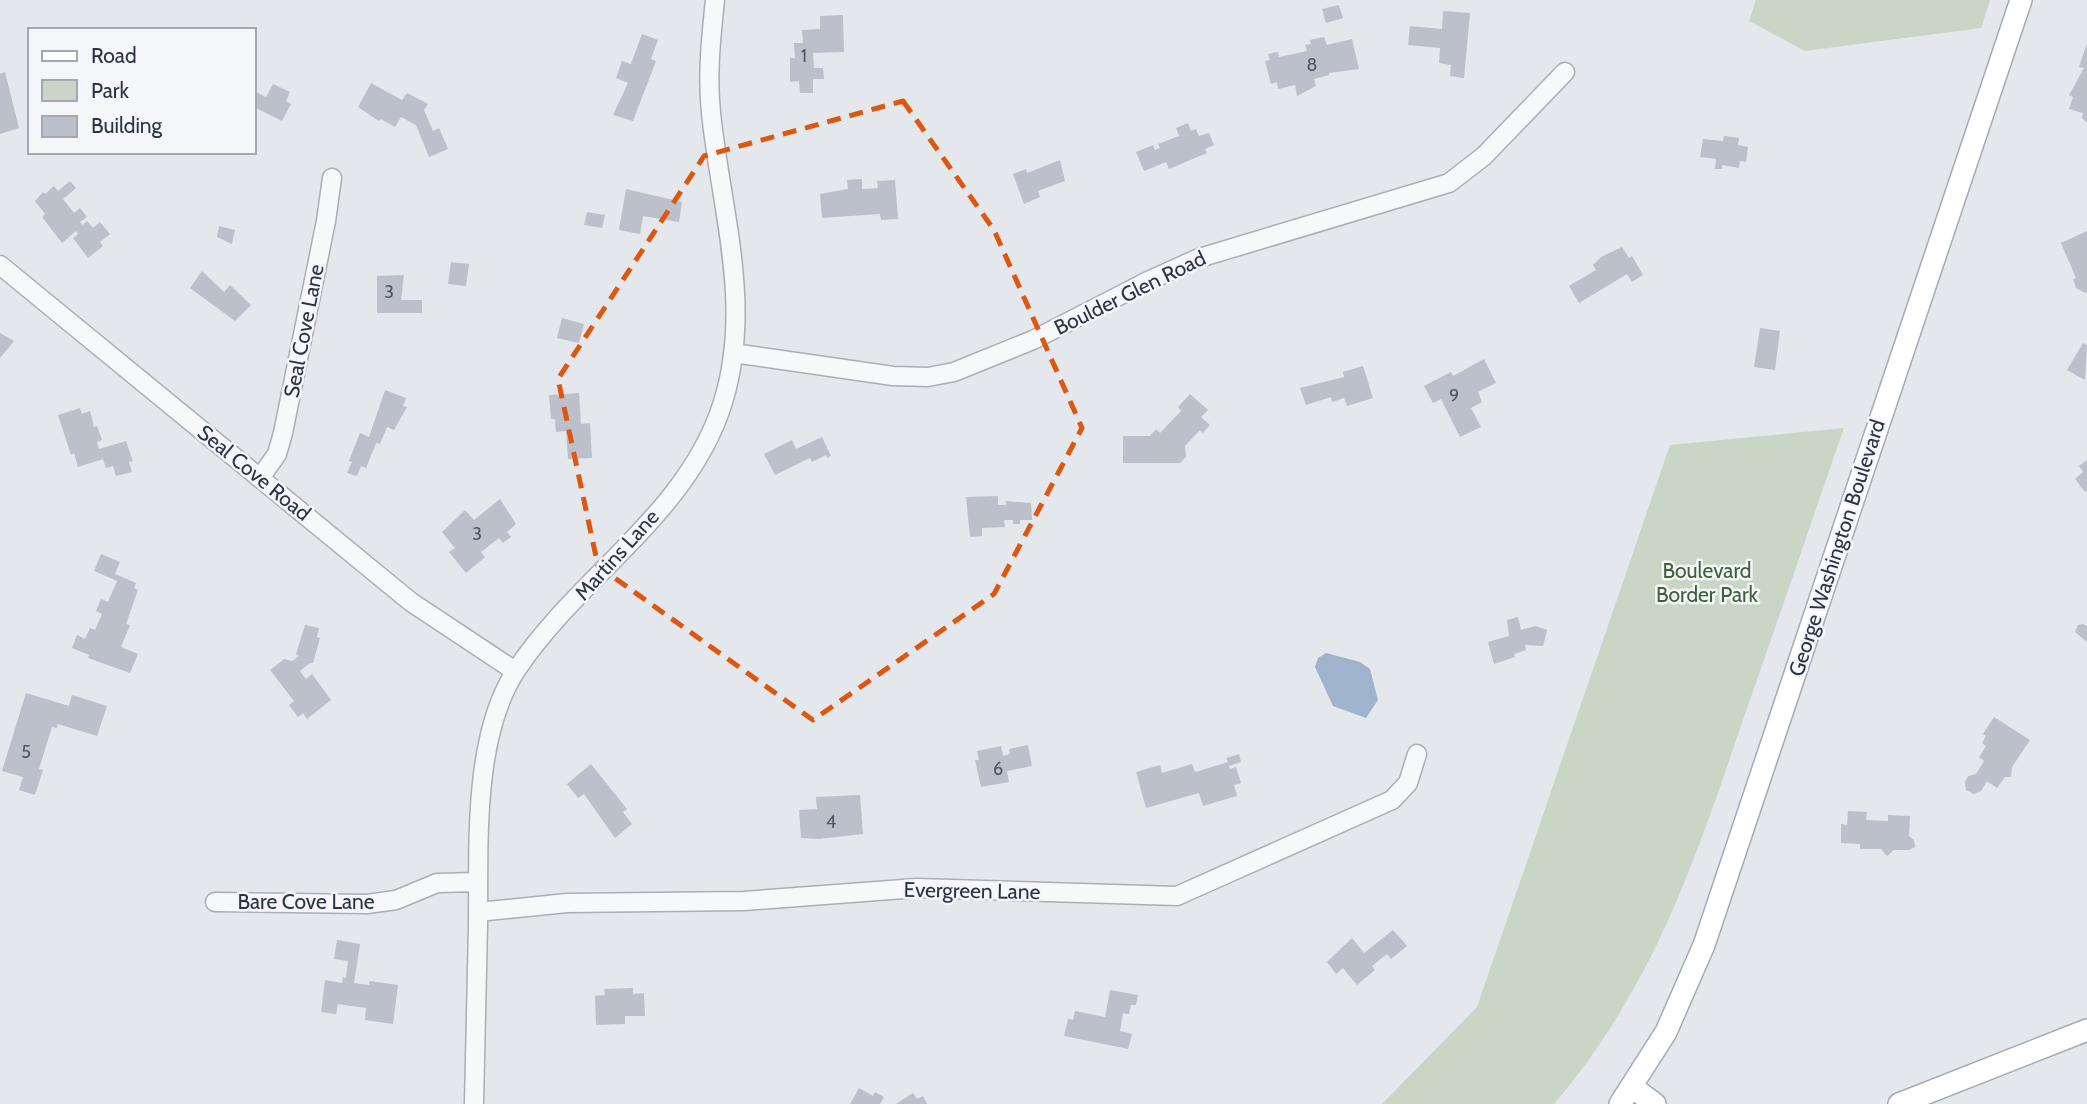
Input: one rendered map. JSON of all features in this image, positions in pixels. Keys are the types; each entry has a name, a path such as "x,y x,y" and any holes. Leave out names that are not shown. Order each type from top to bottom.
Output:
{"main road":[{"name":"George Washington Boulevard","path":"1624,1100 1666,1032 1704,945 2021,0"},
{"path":"1899,1104 2087,1030"},
{"path":"1624,1100 1655,1104"}],"street":[{"name":"Martins Lane","path":"474,1104 478,882 489,742 500,703 515,671 666,502 689,471 718,417 733,353 734,257 710,96 715,0"},
{"name":"Boulder Glen Road","path":"733,353 910,377 954,373 1023,345 1147,281 1199,258 1449,183 1484,156 1564,72"},
{"name":"Seal Cove Lane","path":"260,478 277,454 283,433 326,221 332,178"},
{"name":"Seal Cove Road","path":"0,265 411,602 515,671"},
{"name":"Evergreen Lane","path":"478,912 557,904 735,902 917,888 1177,896 1392,800 1408,783 1417,754"},
{"name":"Bare Cove Lane","path":"215,902 367,904 396,900 437,883 478,882"}],"highlighted area":[{"path":"903,101 994,230 1082,428 994,594 813,720 598,566 558,379 704,156"}],"green space":[{"path":"1756,0 1990,0 1981,28 1805,51 1749,21"},
{"name":"Boulevard Border Park","path":"1844,428 1688,873 1645,968 1589,1059 1554,1104 1382,1104 1477,1007 1670,445"}],"water":[{"path":"1326,653 1360,662 1370,669 1378,700 1366,718 1333,706 1315,667 1318,658"}],"building":[{"path":"1339,5 1343,18 1326,23 1322,9"},
{"path":"1443,11 1470,13 1464,78 1450,76 1451,65 1439,63 1440,48 1408,45 1410,26 1442,29"},
{"path":"843,15 844,52 813,53 814,68 823,68 824,79 813,79 813,93 800,93 799,81 790,82 790,58 795,58 794,43 803,43 802,30 820,29 820,16"},
{"path":"642,34 658,40 651,59 656,61 633,121 613,115 628,83 616,78 622,61 631,64"},
{"path":"1324,37 1327,45 1352,39 1359,69 1329,73 1314,79 1316,86 1297,96 1295,85 1278,89 1277,82 1271,84 1265,61 1270,60 1268,54 1278,52 1279,57 1307,51 1305,45 1311,44 1310,40"},
{"path":"2087,43 2087,123 2082,118 2083,113 2069,109 2073,97 2069,95 2084,68 2079,67"},
{"path":"5,72 19,128 0,134 0,74"},
{"path":"371,83 402,100 407,93 428,104 424,110 433,131 439,128 448,149 429,157 416,125 401,117 395,127 381,119 379,121 358,107"},
{"path":"273,84 290,92 286,101 291,104 282,121 256,108 256,92 266,97"},
{"path":"1188,123 1191,131 1196,129 1199,136 1209,133 1214,145 1205,149 1207,153 1169,169 1166,162 1144,171 1136,152 1153,145 1155,150 1160,148 1158,144 1179,136 1176,128"},
{"path":"1724,136 1739,138 1738,145 1748,147 1746,162 1740,161 1739,168 1722,165 1722,169 1715,169 1716,159 1700,157 1703,139 1723,141"},
{"path":"1060,160 1065,181 1038,191 1040,197 1024,204 1013,174 1026,169 1027,173"},
{"path":"862,179 862,189 878,188 877,181 895,180 898,219 881,220 880,214 822,218 820,194 848,189 847,180"},
{"path":"70,181 76,188 63,199 74,213 80,208 87,217 80,222 83,225 87,221 93,228 100,222 110,234 100,242 103,246 88,258 73,238 78,234 76,231 62,243 42,217 45,214 35,201 43,192 45,194 54,186 58,191"},
{"path":"626,189 682,202 679,222 643,216 640,234 619,230"},
{"path":"587,212 605,215 602,228 584,225"},
{"path":"219,226 235,230 232,244 217,237"},
{"path":"2087,231 2085,293 2076,288 2073,279 2076,278 2061,243"},
{"path":"1622,247 1629,258 1632,256 1643,275 1632,282 1627,274 1579,303 1569,286 1596,270 1593,265 1601,257"},
{"path":"451,262 469,264 466,286 448,284"},
{"path":"202,271 224,292 230,285 251,305 235,321 190,288"},
{"path":"404,275 401,300 422,300 422,313 377,313 377,276"},
{"path":"562,318 584,324 579,343 557,338"},
{"path":"1760,328 1780,331 1775,370 1754,367"},
{"path":"0,333 14,341 0,358"},
{"path":"2083,343 2087,345 2085,380 2067,370"},
{"path":"1484,359 1496,383 1478,392 1482,402 1471,408 1481,427 1460,437 1441,399 1433,403 1424,386 1451,372 1453,376"},
{"path":"1363,366 1373,398 1347,406 1344,398 1332,402 1331,397 1306,405 1300,388 1344,377 1343,372"},
{"path":"385,390 406,398 403,406 407,407 394,430 387,427 380,444 376,443 366,468 361,466 357,476 347,473 360,433 369,437"},
{"path":"579,393 581,424 590,423 592,458 568,459 566,431 556,432 555,419 551,419 549,395"},
{"path":"1190,394 1208,410 1201,417 1210,425 1203,433 1200,430 1185,446 1186,457 1180,463 1123,463 1123,436 1150,436 1156,429 1160,433 1181,411 1178,407"},
{"path":"80,408 82,414 90,411 94,427 97,426 102,440 97,442 99,449 126,441 133,461 129,462 132,472 116,476 113,466 106,468 103,459 78,467 74,453 71,455 58,415"},
{"path":"822,437 831,456 827,458 826,455 812,462 810,458 775,475 764,454 792,440 796,449"},
{"path":"2087,460 2085,492 2075,479 2083,472 2079,466"},
{"path":"998,496 998,505 1006,505 1006,501 1031,503 1032,520 1020,520 1020,524 1013,524 1013,520 1004,520 1005,527 982,528 982,536 970,537 966,497"},
{"path":"500,499 516,524 507,532 511,537 503,543 499,538 481,552 485,557 466,573 449,552 455,548 442,532 465,510 474,520"},
{"path":"101,554 120,562 115,574 136,583 134,588 138,590 126,624 130,625 121,647 138,654 130,673 88,658 89,655 72,648 77,635 85,639 90,628 95,630 102,614 96,611 101,599 108,602 117,581 94,571"},
{"path":"1518,617 1521,630 1535,626 1547,630 1543,646 1525,645 1526,650 1514,654 1515,657 1494,664 1488,642 1509,636 1507,620"},
{"path":"305,625 319,628 317,637 320,638 313,663 300,671 306,679 312,674 331,700 307,719 303,713 298,717 289,705 294,701 270,670 284,659 292,661 299,656 296,654"},
{"path":"2078,625 2087,626 2087,642 2075,632"},
{"path":"26,693 69,706 72,695 107,706 97,736 58,724 57,728 52,727 39,769 43,770 35,795 19,790 23,777 2,771"},
{"path":"1994,717 2030,740 2012,767 2011,777 2005,777 1997,788 1987,781 1981,791 1974,794 1966,790 1965,782 1968,776 1976,774 1984,761 1979,757 1986,746 1982,743 1986,736 1983,734"},
{"path":"1028,745 1032,766 1007,771 1009,782 981,787 975,760 979,760 977,751 1001,746 1003,756 1010,754 1009,749"},
{"path":"1239,754 1241,762 1229,766 1230,769 1236,767 1241,783 1234,785 1237,796 1203,806 1199,793 1146,808 1136,772 1160,765 1162,773 1192,764 1195,772 1228,762 1226,758"},
{"path":"591,764 627,809 623,812 632,824 615,838 584,794 578,798 567,784"},
{"path":"860,795 863,834 819,839 801,838 799,810 817,809 816,797"},
{"path":"1848,811 1867,812 1866,820 1888,821 1888,815 1910,816 1909,836 1914,840 1915,847 1909,850 1894,850 1887,856 1881,849 1860,849 1860,844 1841,843 1841,824 1847,825"},
{"path":"1393,930 1407,946 1391,959 1387,954 1372,966 1375,970 1357,985 1343,968 1336,974 1327,962 1352,938 1364,953"},
{"path":"337,940 360,944 354,983 369,985 370,981 398,985 393,1024 365,1020 366,1008 338,1004 336,1014 321,1012 325,980 342,983 343,977 346,978 348,961 334,959"},
{"path":"633,988 633,994 644,993 645,1016 625,1016 625,1024 596,1025 595,996 605,995 604,989"},
{"path":"1110,990 1138,995 1136,1005 1131,1005 1129,1014 1123,1013 1120,1031 1132,1034 1128,1049 1064,1036 1068,1019 1073,1020 1075,1011 1105,1017"},
{"path":"859,1088 873,1096 875,1092 884,1097 880,1104 850,1104"},
{"path":"913,1093 917,1099 923,1096 927,1104 896,1104"}]}
